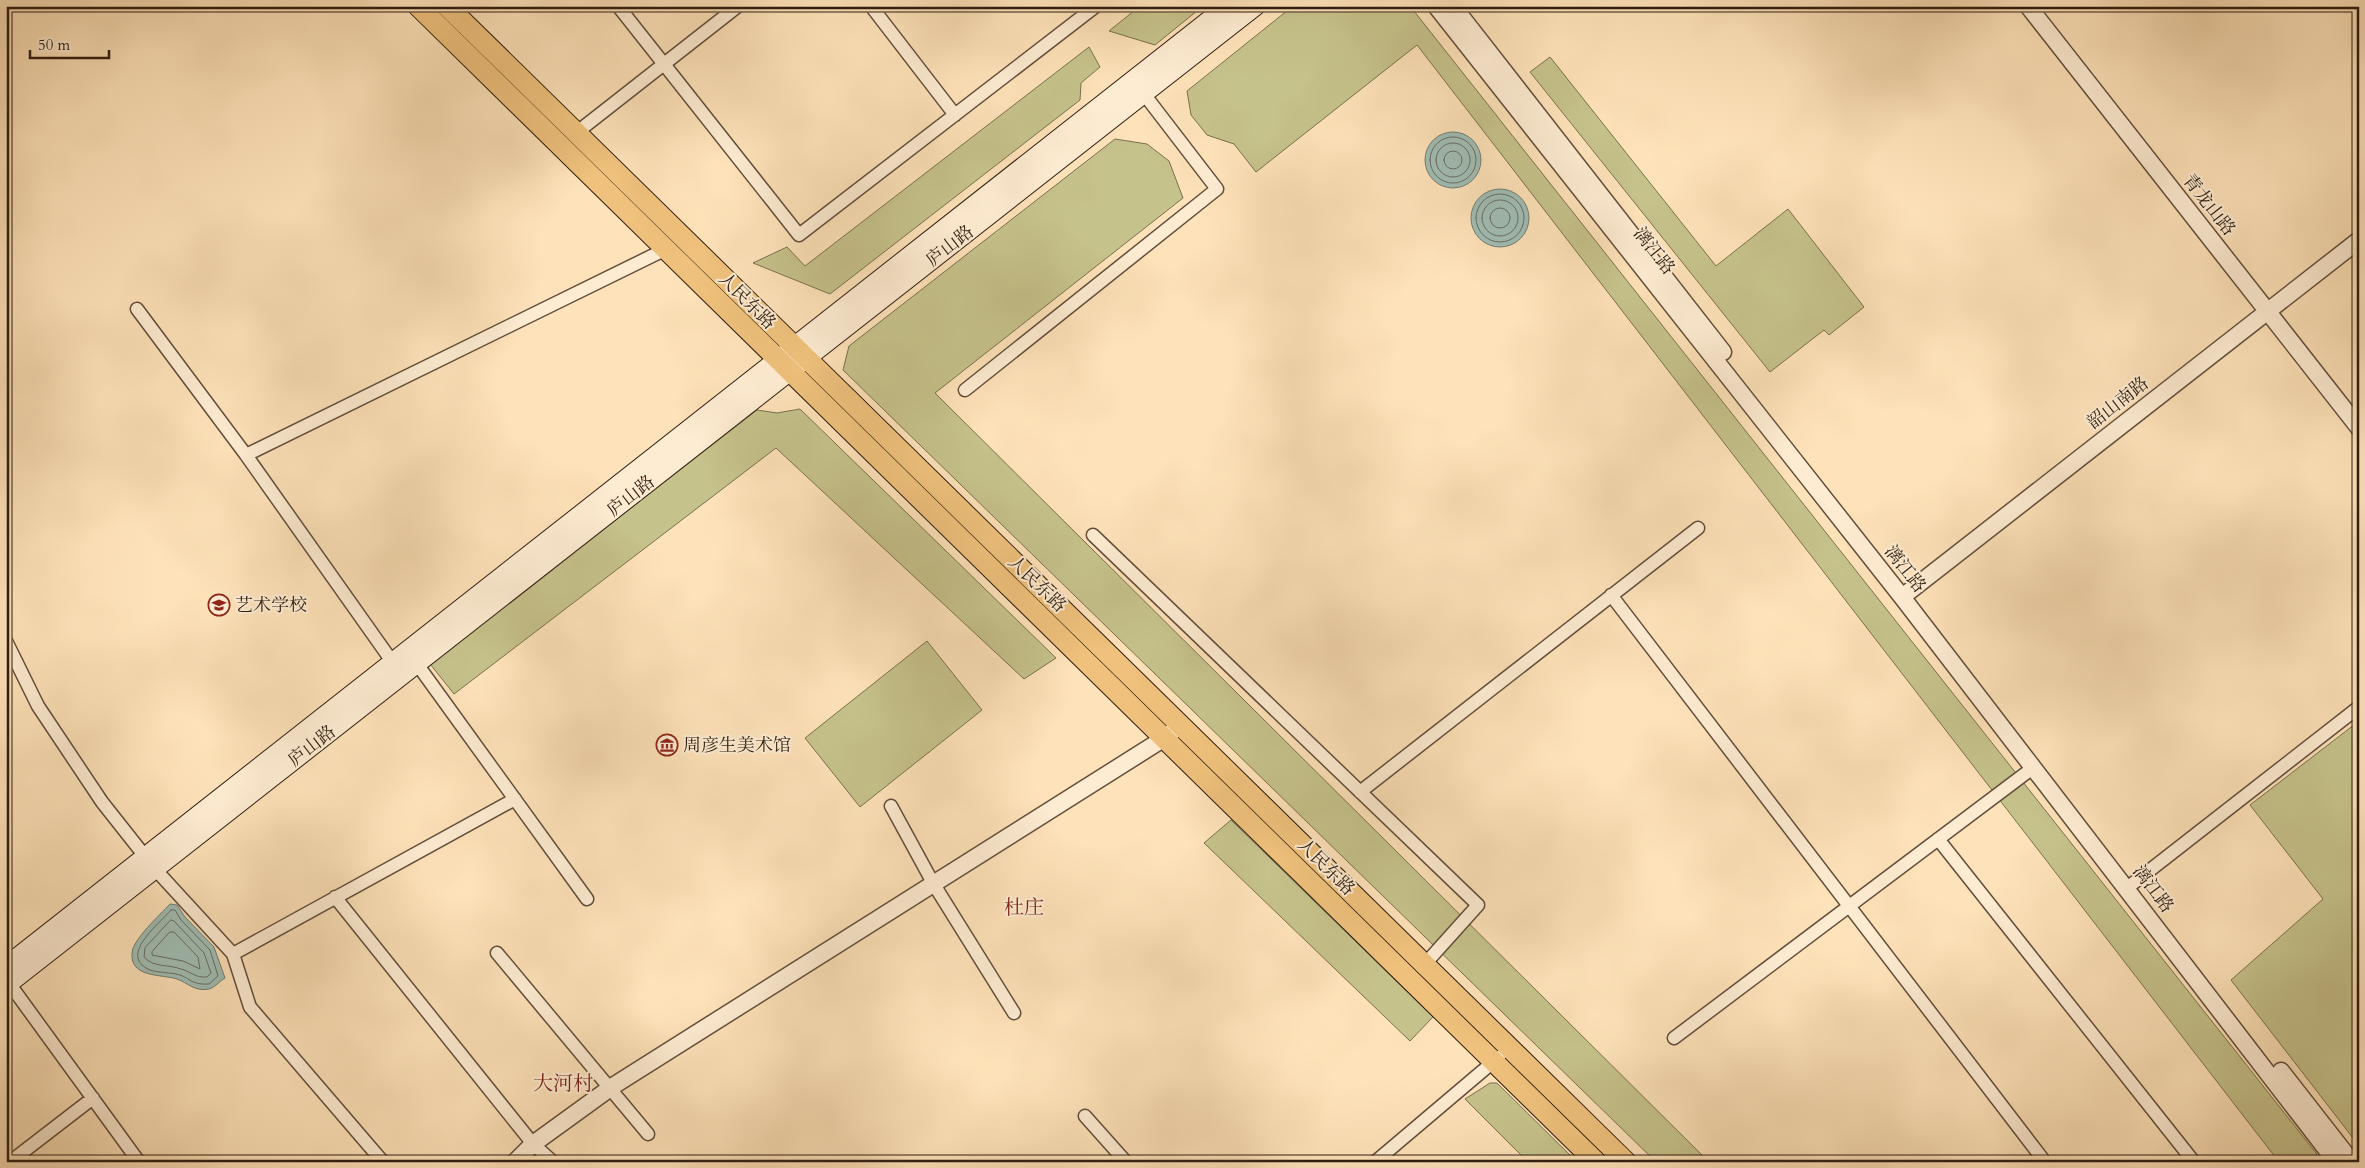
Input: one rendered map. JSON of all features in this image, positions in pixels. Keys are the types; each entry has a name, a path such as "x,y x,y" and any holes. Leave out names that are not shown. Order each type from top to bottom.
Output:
{"main road":[{"name":"人民东路","path":"418,6 1163,740 1596,1162"},
{"name":"人民东路","path":"447,6 1626,1162"},
{"name":"庐山路","path":"1139,87 1227,6"},
{"name":"庐山路","path":"7,983 151,862 1139,87 1256,6"},
{"name":"庐山路","path":"397,669 417,664 783,366"},
{"name":"庐山路","path":"6,966 151,862"}],"street":[{"path":"618,6 799,235 1096,6"},
{"path":"576,133 738,6"},
{"path":"871,6 955,115"},
{"name":"漓江路","path":"1436,6 1906,594 2034,767 2352,1162"},
{"name":"漓江路","path":"1453,6 2130,885 2336,1162"},
{"name":"青龙山路","path":"2028,6 2359,428"},
{"path":"964,390 1217,189 1139,87"},
{"name":"韶山南路","path":"1906,594 2359,240"},
{"path":"246,455 666,249"},
{"path":"137,309 246,455 397,669"},
{"path":"1360,792 1698,528"},
{"path":"1093,535 1478,905 1425,964"},
{"path":"1611,595 2045,1162"},
{"path":"6,641 38,706 102,802 151,862 234,954 250,1008 383,1162"},
{"path":"417,664 586,899"},
{"path":"2130,885 2359,707"},
{"path":"515,1162 533,1144 610,1088 1163,740 1180,724"},
{"path":"1674,1038 2034,767"},
{"path":"234,954 515,799"},
{"path":"891,806 933,883 1014,1012"},
{"path":"1938,839 2194,1162"},
{"path":"335,897 533,1144 553,1162"},
{"path":"497,953 648,1134"},
{"path":"7,983 139,1162"},
{"path":"1375,1162 1510,1048"},
{"path":"10,1162 93,1098"},
{"path":"1085,1116 1126,1162"}],"shaded area":[{"path":"1140,6 1203,6 1155,45 1109,31"},
{"path":"1293,6 1410,6 2316,1153 2319,1162 2279,1162 1417,45 1256,172 1234,144 1207,135 1191,115 1187,91"},
{"path":"1089,47 1100,67 1081,83 1080,100 830,294 753,263 787,247 805,266"},
{"path":"1550,57 1716,266 1788,209 1864,307 1829,335 1824,330 1770,372 1530,72"},
{"path":"1115,139 1147,144 1169,161 1183,198 935,393 1709,1162 1656,1162 843,370 849,346"},
{"path":"800,409 1056,658 1024,679 776,448 454,694 430,664 757,410 777,413"},
{"path":"927,641 982,710 860,807 805,738"},
{"path":"2359,721 2359,1141 2353,1138 2231,980 2323,899 2250,805"},
{"path":"1231,820 1433,1017 1410,1041 1204,843"},
{"path":"1490,1083 1497,1083 1577,1162 1528,1162 1465,1099"}],"water":[{"path":"1447,132 1459,132 1473,140 1481,154 1479,171 1473,180 1459,188 1447,188 1437,183 1430,176 1425,166 1425,154 1430,144 1437,137"},
{"path":"1494,189 1506,189 1521,197 1529,212 1529,224 1521,239 1506,247 1494,247 1479,239 1471,224 1471,212 1479,197"},
{"path":"170,904 177,905 185,917 214,947 225,978 215,986 204,990 192,987 177,979 148,974 136,967 132,953 137,941"}],"place":[{"name":"艺术学校","path":"219,605"},
{"name":"周彦生美术馆","path":"667,745"}],"district":[{"name":"杜庄","path":"1024,907"},
{"name":"大河村","path":"563,1083"}]}
